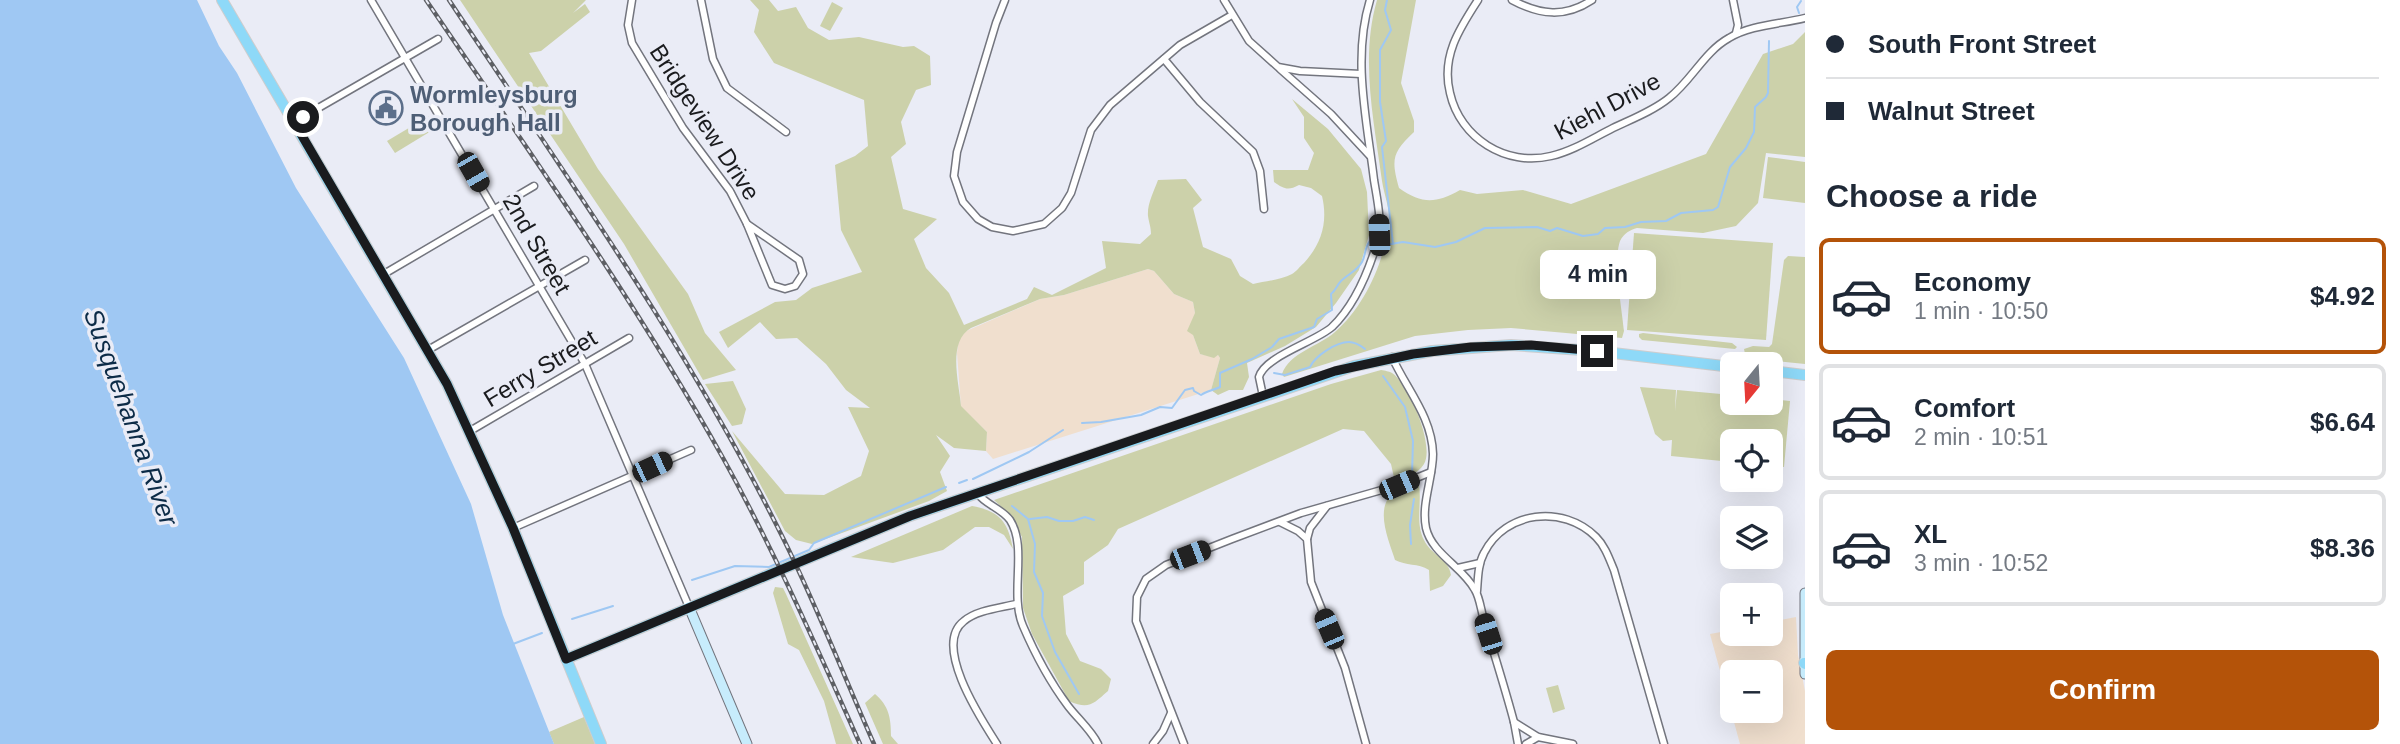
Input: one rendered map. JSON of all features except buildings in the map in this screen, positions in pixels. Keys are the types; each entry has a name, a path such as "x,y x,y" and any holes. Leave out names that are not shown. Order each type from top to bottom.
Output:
{"main road":[{"path":"222,0 428,350 470,432 513,528 601,744"},
{"path":"566,659 867,533 1263,396 1345,369 1392,357 1511,345 1557,347 1720,365"},
{"path":"1783,372 1805,375"}],"street":[{"name":"2nd Street","path":"371,0 585,364 689,607"},
{"name":"Bridgeview Drive","path":"632,0 628,26 632,43 683,128 730,191 772,285 785,289 795,286 803,274 799,260 747,224"},
{"path":"701,0 713,59 727,88 786,132"},
{"path":"1005,0 954,165 956,185 963,202 978,219 1003,230 1020,231 1044,224 1058,214 1071,193 1096,121 1115,100 1180,45 1232,15"},
{"path":"1224,0 1248,41 1331,114 1371,158"},
{"path":"1263,396 1259,381 1262,369 1331,327 1348,308 1366,274 1379,235 1361,74 1364,24 1370,0"},
{"name":"Kiehl Drive","path":"1478,0 1458,30 1451,48 1447,76 1451,98 1463,123 1481,142 1503,154 1521,159 1550,157 1571,150 1657,106 1685,84 1718,45 1736,33 1805,18"},
{"path":"1513,0 1528,9 1555,14 1576,9 1592,0"},
{"path":"1733,0 1738,24 1736,33"},
{"path":"294,122 438,39"},
{"path":"1164,59 1200,102 1253,152 1260,171 1264,209"},
{"path":"1278,67 1300,71 1361,74"},
{"path":"384,274 534,186"},
{"path":"428,350 585,260"},
{"name":"Ferry Street","path":"470,432 629,338"},
{"path":"1392,357 1428,421 1432,444 1426,527 1432,541 1476,591 1518,744"},
{"path":"513,528 691,450"},
{"path":"1184,744 1136,621 1135,607 1146,579 1166,565 1279,522 1328,504 1399,485 1431,472"},
{"path":"977,493 983,502 1003,513 1014,528 1017,551 1016,604 1022,625 1050,678 1070,708 1093,733 1098,744"},
{"path":"1328,504 1310,528 1307,539 1311,582 1345,668 1366,744"},
{"path":"1476,591 1480,563 1494,538 1510,525 1528,517 1562,517 1584,527 1598,538 1607,551 1617,580 1664,744"},
{"path":"1279,522 1298,531 1307,539"},
{"path":"1458,568 1480,563"},
{"path":"1805,593 1805,674"},
{"path":"997,744 956,663 952,641 958,626 969,617 1016,604"},
{"path":"689,607 747,744"},
{"path":"1153,744 1163,731 1171,713"},
{"path":"1514,722 1538,737 1573,744"},
{"path":"1525,744 1538,737"}],"shaded area":[{"path":"1148,269 1154,271 1174,294 1193,302 1193,335 1200,354 1214,357 1218,355 1220,358 1211,390 993,459 986,451 987,432 961,407 957,353 959,338 964,332 1040,299 1064,295"},
{"path":"1796,617 1798,655 1805,691 1805,744 1740,744 1734,723 1783,723 1783,660 1720,660 1720,671 1710,634 1720,632 1720,646 1783,646 1783,620"}],"green space":[{"path":"460,0 586,0 573,13 585,4 590,12 541,51 529,53 598,169 688,294 705,333 736,370 703,380 624,244"},
{"path":"750,0 769,0 778,11 796,7 808,28 829,40 859,37 903,47 914,46 930,56 931,85 916,90 901,122 906,144 891,157 903,209 937,219 914,239 926,268 949,293 964,325 1027,299 1034,287 1052,295 1106,268 1102,241 1140,244 1151,234 1148,211 1158,180 1186,179 1202,200 1193,208 1203,247 1231,259 1240,276 1253,284 1294,273 1319,240 1324,223 1324,206 1322,196 1311,188 1299,185 1286,188 1274,182 1273,170 1308,170 1314,153 1304,138 1304,117 1292,99 1328,129 1361,169 1367,192 1369,235 1359,270 1316,327 1285,346 1247,363 1249,377 1243,390 1229,390 1218,395 1211,390 1220,358 1218,355 1214,358 1200,354 1193,335 1187,331 1195,313 1193,302 1174,294 1154,271 1148,269 1064,295 1040,299 971,328 959,343 957,374 961,406 987,432 986,451 954,448 936,435 950,456 940,472 947,491 929,501 812,544 796,540 785,531 732,431 785,494 824,495 861,476 869,451 848,407 870,408 846,390 826,364 797,338 776,339 760,322 728,348 719,332 775,302 796,300 812,288 862,272 841,230 835,165 855,156 868,146 864,100 774,63 754,32 759,10"},
{"path":"1377,0 1416,0 1401,83 1414,121 1414,132 1397,151 1394,163 1399,188 1415,197 1436,200 1460,190 1477,194 1523,190 1571,204 1706,154 1763,54 1793,44 1805,32 1805,157 1766,153 1758,203 1736,226 1703,233 1637,228 1625,234 1620,241 1617,260 1624,331 1622,338 1511,328 1415,336 1284,377 1282,374 1291,360 1335,332 1357,306 1374,276 1388,235 1390,218 1382,181 1370,90 1369,45"},
{"path":"832,2 843,8 830,31 820,26"},
{"path":"429,116 436,128 395,153 387,141"},
{"path":"1768,157 1805,162 1805,203 1763,198"},
{"path":"1634,233 1773,243 1766,340 1627,330"},
{"path":"1788,256 1805,257 1805,364 1783,362 1783,352 1745,352 1744,349 1753,346 1769,347 1772,344 1784,260"},
{"path":"1639,334 1732,343 1737,347 1735,349 1642,340"},
{"path":"1381,370 1392,373 1399,379 1412,402 1426,444 1424,464 1411,475 1395,482 1391,464 1364,431 1343,429 1118,529 1108,545 1084,562 1084,584 1063,596 1066,634 1080,661 1101,669 1111,679 1108,691 1090,704 1081,705 1069,701 1032,634 1023,608 1022,537 1010,515 994,500 1331,384"},
{"path":"733,381 746,409 742,424 732,426 705,384"},
{"path":"1640,387 1676,390 1675,411 1677,390 1720,394 1720,415 1783,415 1783,400 1790,401 1784,467 1783,429 1720,429 1720,461 1671,456 1672,440 1663,441 1655,434"},
{"path":"1419,485 1421,533 1427,545 1450,569 1451,575 1443,586 1430,591 1429,570 1395,560 1384,523 1385,504 1389,496 1399,489"},
{"path":"972,506 990,511 1001,519 1013,549 1004,535 989,527 975,527 943,550 893,563 851,557"},
{"path":"775,587 783,588 786,594 853,744 836,744 824,701 799,650 788,644 773,593"},
{"path":"1558,685 1565,709 1553,713 1546,688"},
{"path":"875,694 886,708 890,718 891,736 898,744 883,744 865,703"},
{"path":"584,717 595,744 554,744 549,732"}],"water":[{"name":"Susquehanna River","path":"0,0 197,0 296,188 404,358 471,504 503,615 554,744 0,744"}],"waterway":[{"path":"1387,0 1385,10 1391,30 1380,50 1380,102 1386,141 1382,147 1393,244"},
{"path":"1799,13 1797,7 1801,1"},
{"path":"1385,245 1403,242 1435,247 1456,242 1485,228 1537,227 1550,231 1557,228 1583,236 1598,234 1605,228 1666,221 1681,213 1713,210 1718,207 1730,167 1746,148 1754,132 1755,107 1768,93 1769,41"},
{"path":"1082,423 1141,415 1160,407 1172,408 1185,390 1193,388 1201,395 1220,387 1220,373 1252,359 1272,347 1279,339 1314,327 1317,319 1332,310 1331,294 1341,281 1360,265 1370,241"},
{"path":"1274,373 1285,375 1310,367 1321,354 1344,343 1358,344 1365,349"},
{"path":"1383,376 1405,407 1413,441 1412,474"},
{"path":"973,479 1029,452 1063,430"},
{"path":"959,483 967,480"},
{"path":"692,580 735,566 769,567 809,550 814,543 946,487"},
{"path":"1411,544 1410,525 1414,499"},
{"path":"1012,506 1028,519 1035,544 1034,572 1043,593 1042,616 1055,652 1079,694"},
{"path":"1030,519 1047,517 1059,521 1073,521 1085,517 1094,520"},
{"path":"572,619 613,606"},
{"path":"513,644 542,633"}],"railway":[{"path":"426,0 579,226 689,399 760,528 860,744"},
{"path":"449,0 582,198 708,400 784,540 874,744"}],"place":[{"name":"Wormleysburg Borough Hall","path":"386,108"}],"route":[{"path":"303,117 294,122 447,384 513,528 566,659 910,516 1335,371 1373,361 1471,347 1531,345 1597,351"}]}
